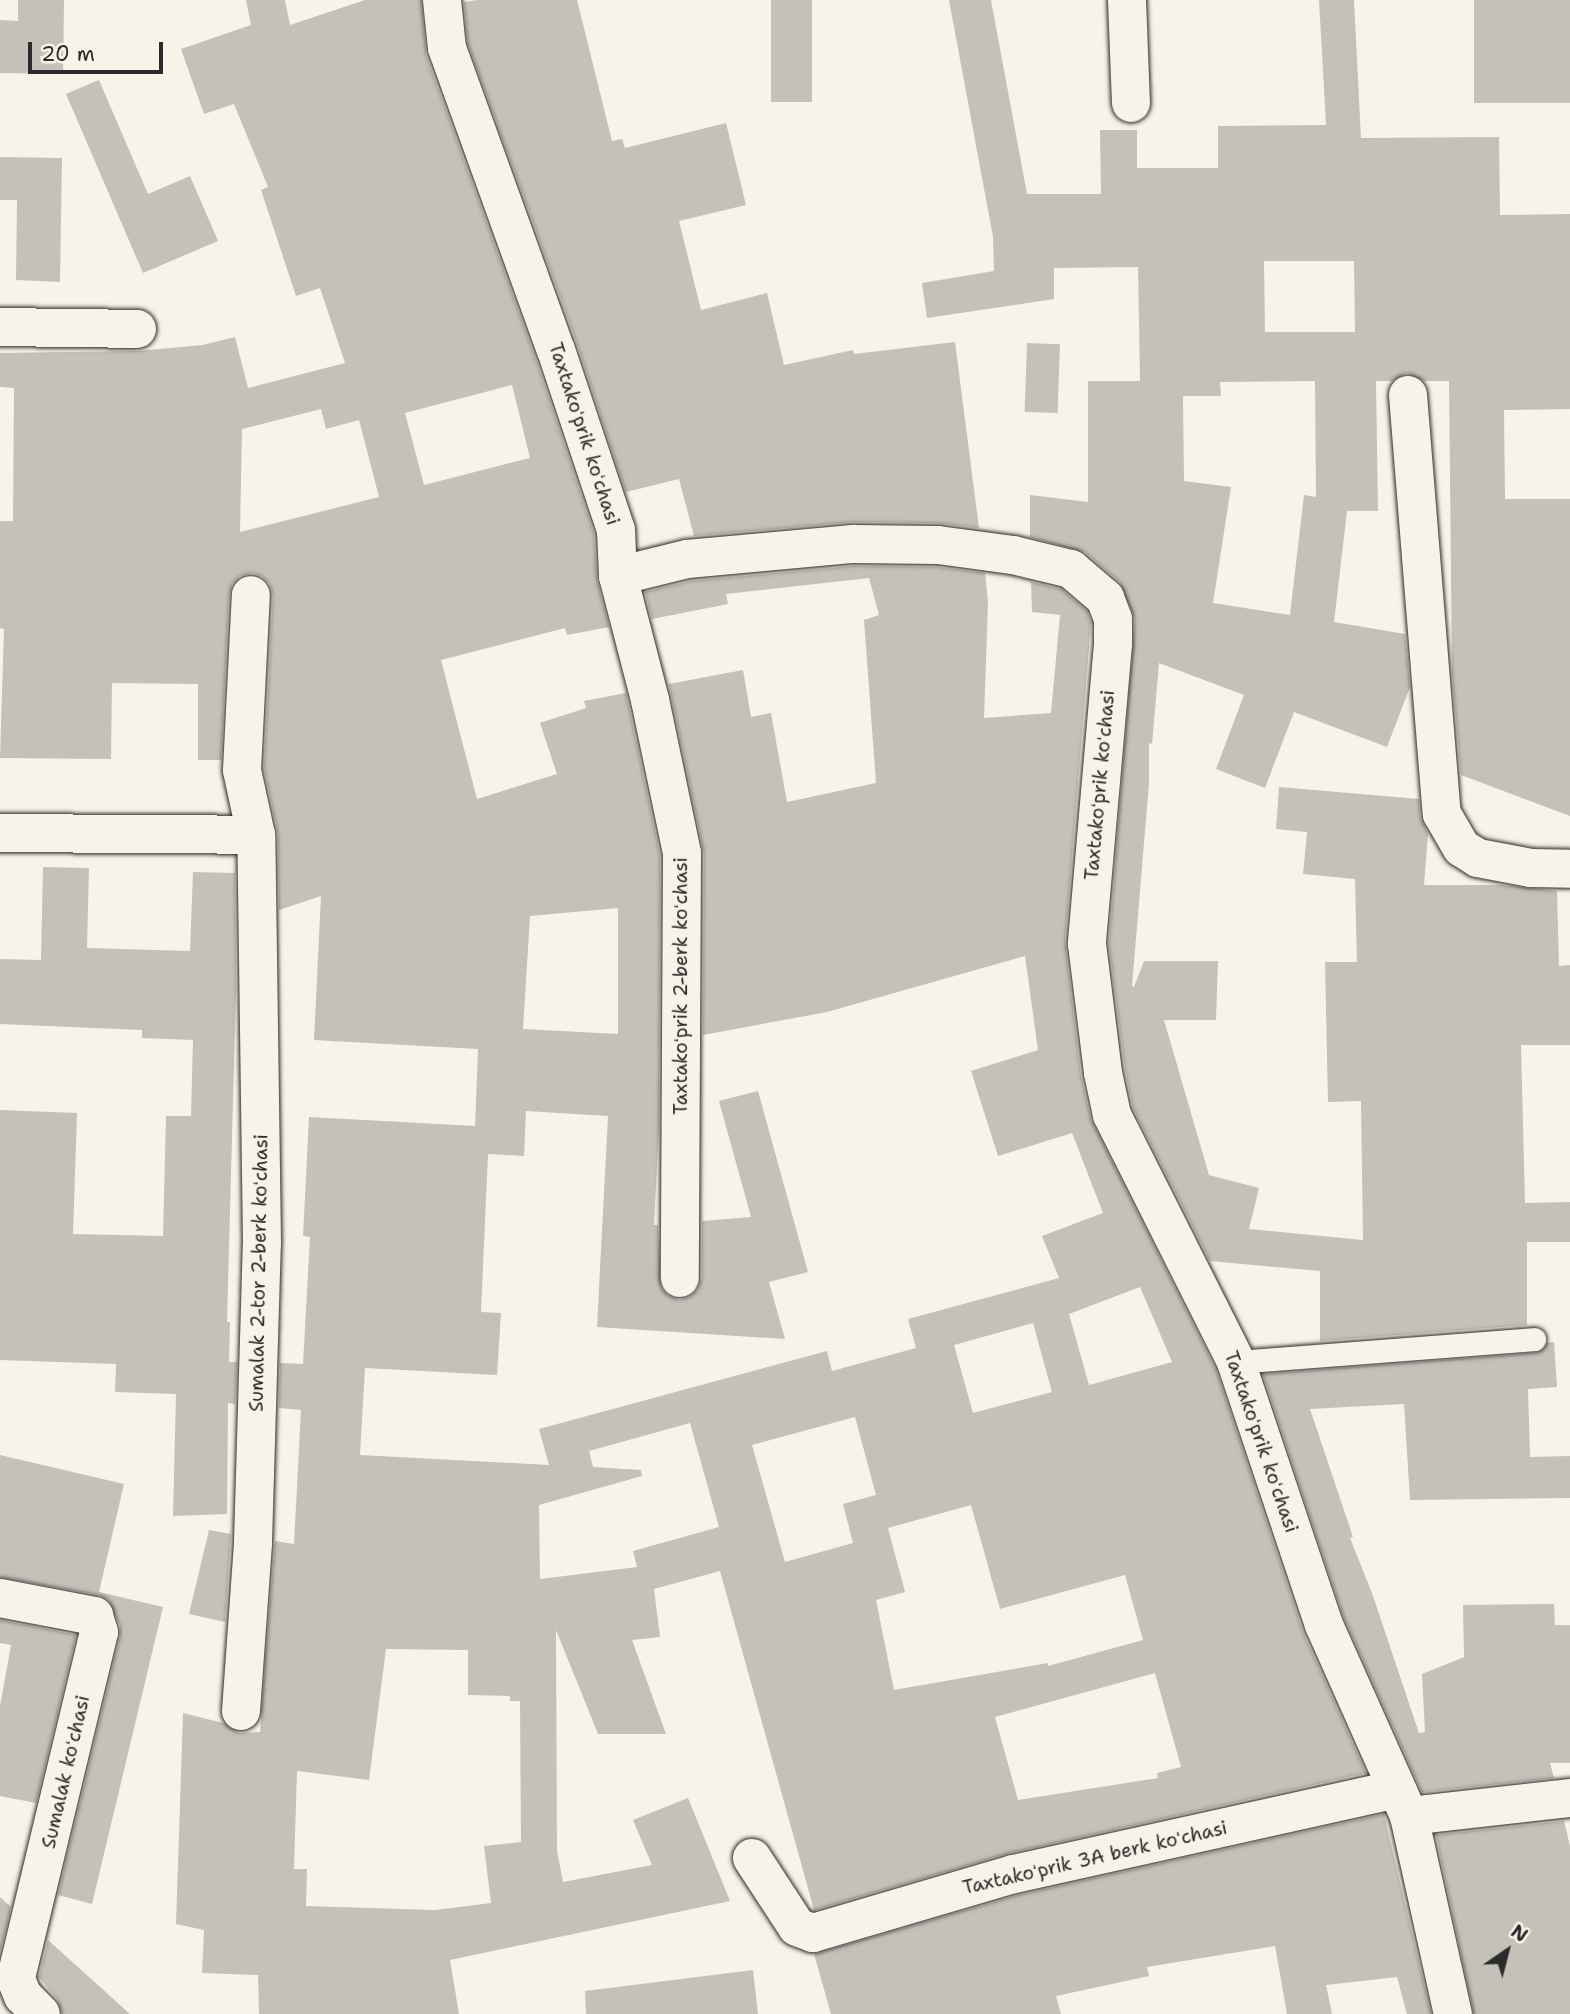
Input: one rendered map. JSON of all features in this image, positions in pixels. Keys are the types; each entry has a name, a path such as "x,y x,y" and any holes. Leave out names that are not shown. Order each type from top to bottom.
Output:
{"street":[{"name":"Taxtakoʻprik koʻchasi","path":"442,0 447,48 556,350 616,530 618,576 701,558 853,544 938,545 1013,555 1071,569 1105,598 1113,619 1112,644 1087,944 1103,1073 1112,1115 1236,1362 1324,1625 1402,1802 1453,2014"},
{"path":"1127,0 1131,103"},
{"path":"0,327 137,329"},
{"path":"1408,395 1442,814 1462,848 1478,858 1531,868 1570,869"},
{"name":"Taxtakoʻprik 2-berk koʻchasi","path":"618,576 650,700 682,853 680,1278"},
{"name":"Sumalak 2-tor 2-berk koʻchasi","path":"242,1711 253,1542 262,1243 256,835 242,770 251,595"},
{"path":"0,833 256,835"},
{"name":"Sumalak koʻchasi","path":"0,1598 94,1616 99,1632 16,1979 23,1996 41,2014"},
{"name":"Taxtakoʻprik 3A berk koʻchasi","path":"752,1858 797,1927 813,1933 1014,1874 1402,1802 1570,1798"}],"lane":[{"path":"1236,1362 1534,1339"}],"building":[{"path":"18,0 64,0 63,74 0,73 0,20 18,21"},
{"path":"246,0 285,0 290,25 365,0 421,0 426,55 535,357 594,534 597,581 609,627 567,635 565,628 441,660 477,799 557,774 540,723 586,708 584,701 626,693 660,855 659,1126 654,1225 658,1225 661,1288 668,1296 679,1300 690,1297 698,1290 702,1278 702,1221 751,1217 719,1101 758,1091 808,1272 769,1282 785,1339 597,1327 608,1116 526,1111 524,1156 488,1154 481,1312 501,1313 497,1375 365,1368 360,1455 549,1465 539,1429 827,1351 832,1371 916,1348 908,1319 1059,1278 1042,1236 1103,1213 1072,1133 998,1156 971,1071 1038,1050 1025,956 827,1012 703,1035 704,853 669,684 743,670 751,717 771,713 787,802 876,783 864,620 879,615 869,578 726,594 728,604 652,619 645,592 691,581 854,566 936,567 985,573 988,602 984,718 1051,713 1060,615 1032,612 1031,582 1061,589 1087,611 1091,623 1065,942 1081,1076 1091,1120 1216,1370 1303,1632 1366,1773 1009,1853 814,1910 720,1571 654,1589 660,1637 632,1640 666,1734 598,1734 556,1630 557,1851 563,1882 652,1865 633,1820 688,1798 730,1901 450,1960 459,2014 259,2014 258,1975 202,1973 204,1930 176,1924 183,1713 223,1723 239,1733 260,1732 275,1541 294,1544 301,1410 279,1408 280,1363 303,1364 310,1237 303,1236 309,1117 475,1126 478,1049 314,1040 321,896 279,910 278,834 264,768 273,596 270,584 262,576 251,573 240,576 229,593 221,760 198,760 198,684 112,683 111,759 0,758 4,629 0,628 0,521 13,521 14,388 0,387 0,353 137,351 203,345 235,337 248,388 345,363 320,288 296,296 261,190 268,187 234,104 204,114 181,49 251,25","holes":["512,385 530,458 424,485 405,413","321,409 326,429 359,420 379,497 240,532 242,429","618,908 618,1034 523,1029 530,916","1140,1287 1172,1362 1089,1385 1069,1314","1033,1323 1052,1392 973,1413 954,1345","855,1417 876,1495 843,1504 853,1543 785,1562 752,1445","690,1423 719,1527 633,1551 637,1567 540,1579 539,1505 642,1476 641,1470 593,1467 589,1451","971,1505 1000,1609 1125,1575 1143,1640 1048,1666 1048,1663 894,1690 876,1600 905,1592 888,1528","386,1649 468,1650 468,1695 510,1696 510,1701 520,1701 521,1842 484,1846 491,1903 435,1910 306,1906 307,1869 294,1869 297,1771 369,1780","1155,1673 1181,1767 1157,1773 1158,1778 1018,1800 995,1717"]},
{"path":"577,0 612,141 622,139 625,148 726,123 746,205 679,221 701,310 767,293 784,365 853,350 854,354 955,342 979,528 938,523 853,522 694,536 679,479 626,492 577,343 468,43 464,2"},
{"path":"771,0 812,0 812,102 771,102"},
{"path":"949,0 991,0 1027,194 1101,194 1100,130 1137,130 1137,168 1218,168 1218,126 1326,125 1319,0 1354,0 1361,138 1499,137 1500,215 1570,214 1570,409 1504,410 1505,499 1570,499 1570,816 1461,775 1452,672 1449,381 1424,381 1407,373 1392,381 1376,381 1378,511 1347,511 1334,622 1405,634 1410,687 1387,747 1294,712 1265,788 1216,769 1244,695 1159,663 1152,744 1149,743 1149,783 1132,986 1134,987 1144,961 1218,961 1216,1020 1164,1020 1209,1175 1259,1188 1249,1229 1363,1240 1361,1101 1328,1102 1325,962 1357,962 1355,879 1303,874 1307,832 1276,829 1279,787 1419,799 1420,816 1428,834 1424,885 1501,885 1557,891 1559,966 1570,965 1570,1045 1521,1045 1525,1203 1570,1202 1570,1242 1527,1242 1527,1325 1320,1341 1320,1271 1210,1261 1133,1108 1125,1069 1109,944 1135,619 1120,582 1085,552 1030,537 1030,495 1088,502 1088,381 1140,381 1138,267 1054,268 1054,299 927,318 922,283 994,271 993,237","holes":["1264,261 1354,261 1355,332 1265,332","1315,381 1316,497 1304,495 1290,615 1213,603 1231,487 1184,481 1183,396 1221,396 1220,382"]},
{"path":"1474,0 1570,0 1570,103 1474,103"},
{"path":"99,80 148,194 190,176 218,241 143,273 66,94"},
{"path":"0,157 62,158 60,282 16,280 17,200 0,200"},
{"path":"1027,343 1060,344 1058,413 1025,412"},
{"path":"43,867 89,868 87,948 190,951 193,872 235,873 236,991 227,1322 230,1322 229,1362 237,1362 235,1404 228,1403 227,1514 173,1516 176,1394 115,1392 116,1364 0,1360 0,1110 77,1113 73,1234 163,1236 166,1116 191,1116 193,1040 142,1038 142,1030 0,1024 0,959 41,960"},
{"path":"1554,1342 1557,1387 1528,1389 1530,1457 1570,1456 1570,1498 1410,1500 1404,1404 1310,1409 1353,1537 1350,1538 1372,1593 1419,1733 1425,1732 1422,1674 1464,1657 1463,1605 1554,1604 1555,1625 1570,1625 1570,1763 1550,1763 1554,1778 1422,1792 1344,1617 1263,1374 1535,1353 1542,1350 1547,1343"},
{"path":"0,1455 124,1484 99,1592 163,1607 92,1904 58,1895 120,1637 120,1625 109,1600 99,1595 0,1577"},
{"path":"209,1530 231,1534 225,1622 189,1614"},
{"path":"0,1620 76,1635 36,1803 0,1796 0,1706 11,1645 0,1643"},
{"path":"1384,1814 1431,2014 1407,2014 1397,1977 1326,1985 1332,2014 1287,2014 1275,1946 1147,1967 1149,1976 1056,1996 1061,2014 831,2014 814,1954 1019,1895"},
{"path":"1564,1821 1570,1846 1570,2014 1474,2014 1436,1835"},
{"path":"0,1897 11,1907 0,1952"},
{"path":"48,1940 130,2014 62,2014 57,1999 39,1977"},
{"path":"753,1970 758,2014 586,2014 585,1991"}]}
